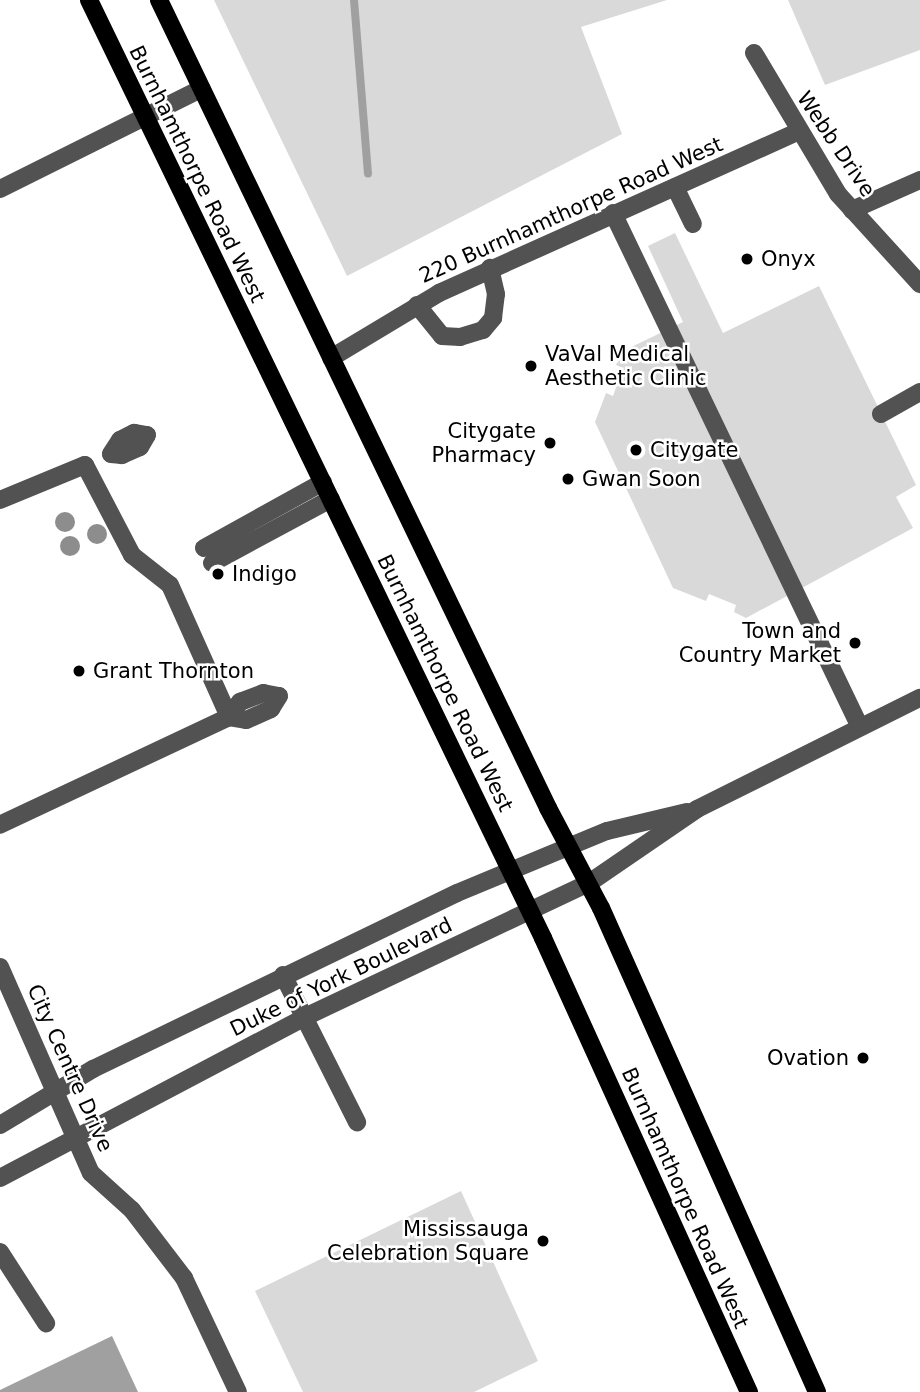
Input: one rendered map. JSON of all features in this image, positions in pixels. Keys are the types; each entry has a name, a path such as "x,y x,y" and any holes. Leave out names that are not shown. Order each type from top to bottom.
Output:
{"main road":[{"name":"Burnhamthorpe Road West","path":"89,0 530,912 749,1392"},
{"name":"Burnhamthorpe Road West","path":"159,0 548,808 589,883 817,1392"}],"street":[{"name":"Webb Drive","path":"754,53 797,132 852,210 920,284"},
{"path":"0,189 201,89"},
{"name":"220 Burnhamthorpe Road West","path":"331,358 417,305 490,268 797,132"},
{"path":"852,210 920,180"},
{"path":"675,187 692,224"},
{"path":"613,213 859,725"},
{"path":"417,305 442,336 460,337 483,330 493,318 496,294 490,268"},
{"path":"881,414 920,392"},
{"path":"0,500 85,465 132,555 170,585 229,716 0,825"},
{"path":"323,482 208,555 331,499"},
{"name":"Duke of York Boulevard","path":"0,1178 305,1017 589,883 697,809 859,725 920,698"},
{"name":"Duke of York Boulevard","path":"0,1125 93,1069 283,975 510,871 570,845 697,809"},
{"name":"City Centre Drive","path":"0,967 91,1173 132,1210 184,1278 239,1392"},
{"path":"283,975 358,1122"},
{"path":"0,1252 46,1323"}],"shaded area":[{"path":"214,0 667,0 581,27 622,134 347,276"},
{"path":"788,0 920,0 920,50 825,85"},
{"path":"675,233 723,333 819,286 916,485 896,497 913,528 746,618 734,612 736,605 709,594 706,601 673,588 595,422 606,393 613,396 623,368 616,365 621,352 683,322 648,246"},
{"path":"461,1191 538,1361 474,1392 303,1392 255,1291"},
{"path":"112,1336 138,1392 0,1392 0,1390"}],"waterway":[{"path":"354,0 368,173"}],"place":[{"name":"Onyx","path":"747,259"},
{"name":"VaVal Medical Aesthetic Clinic","path":"531,366"},
{"name":"Citygate Pharmacy","path":"550,443"},
{"name":"Citygate","path":"636,450"},
{"name":"Gwan Soon","path":"568,479"},
{"name":"Indigo","path":"218,574"},
{"name":"Town and Country Market","path":"855,643"},
{"name":"Grant Thornton","path":"79,671"},
{"name":"Ovation","path":"863,1058"},
{"name":"Mississauga Celebration Square","path":"543,1241"}]}
